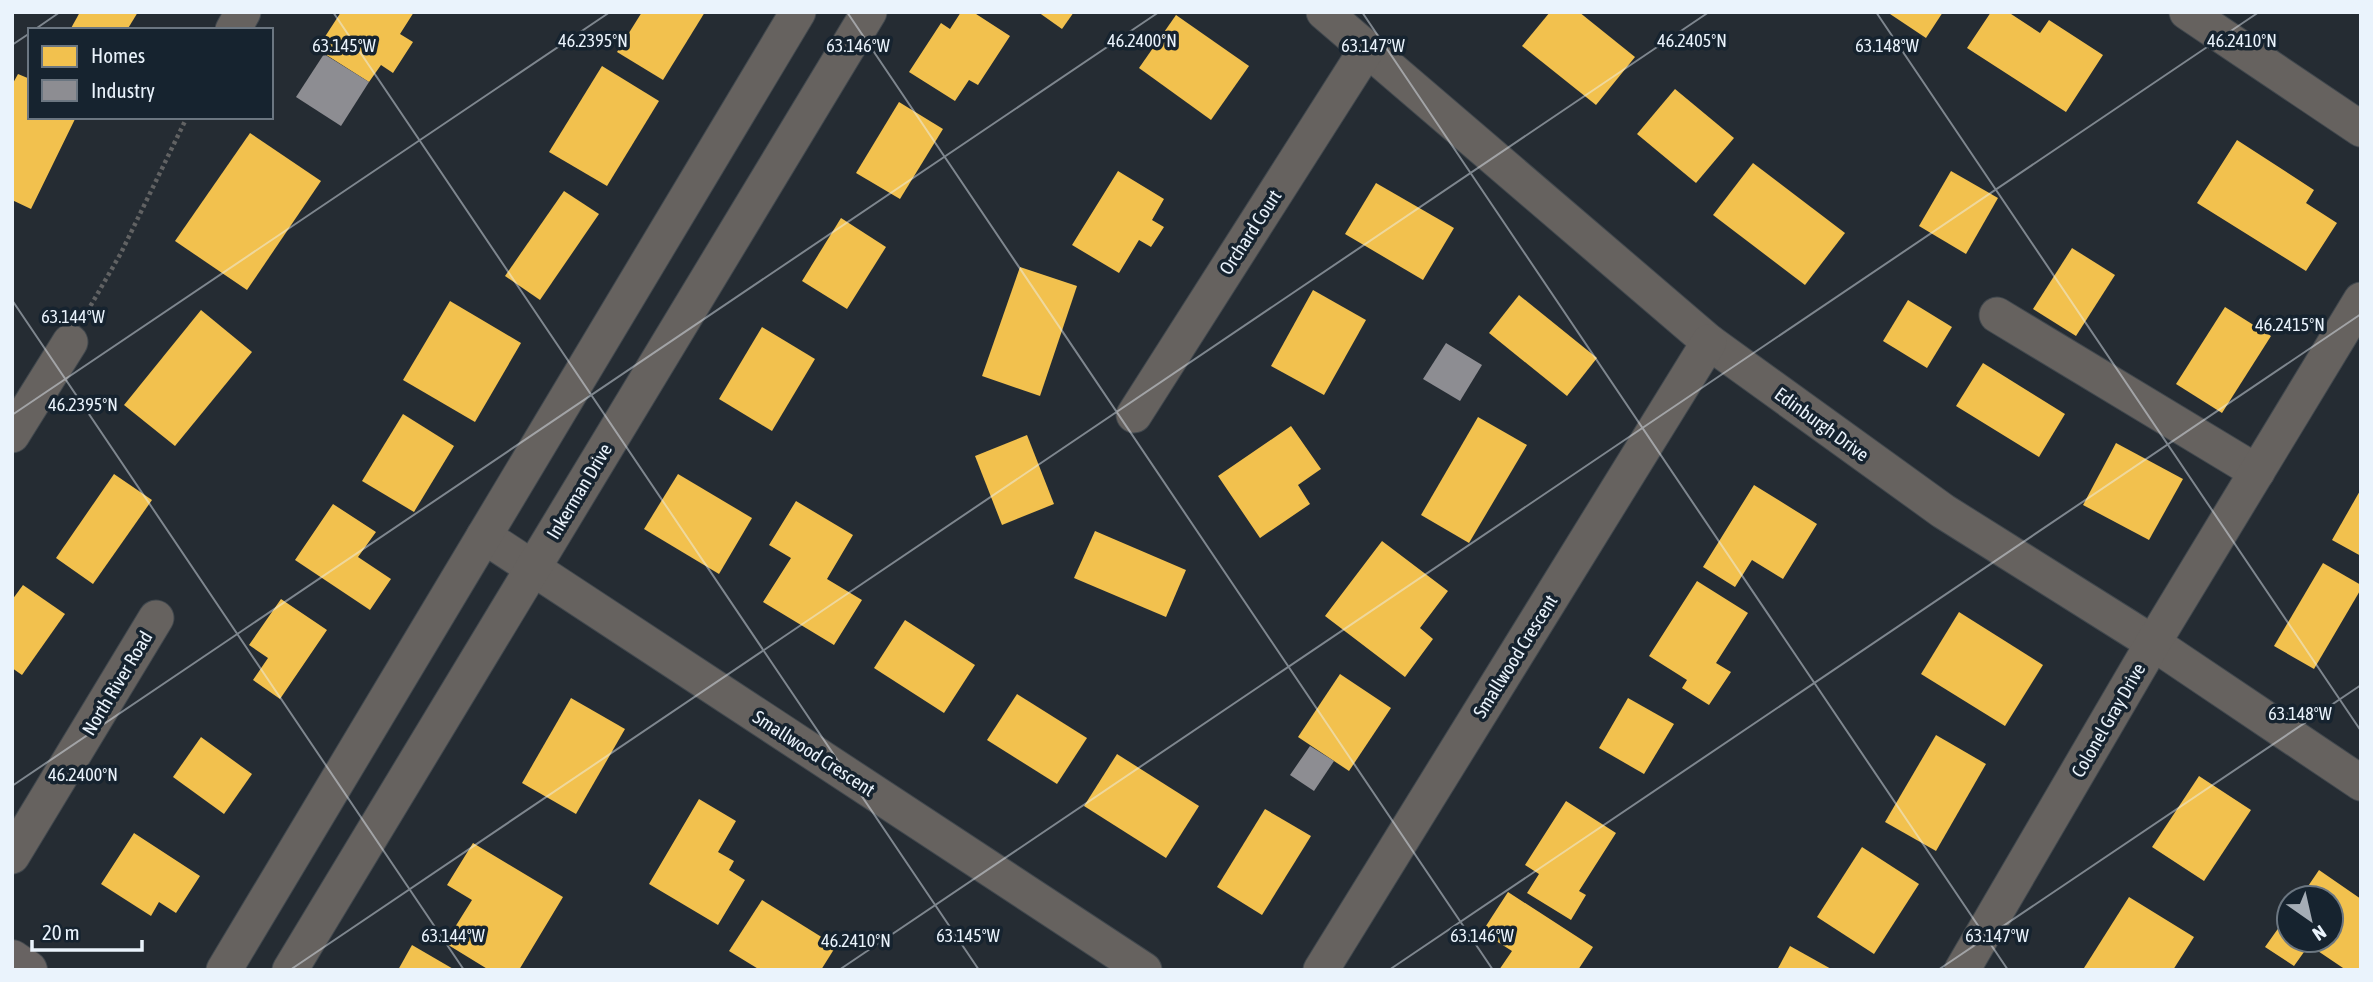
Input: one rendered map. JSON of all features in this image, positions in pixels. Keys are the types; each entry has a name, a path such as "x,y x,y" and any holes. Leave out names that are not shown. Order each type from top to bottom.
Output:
{"main road":[{"path":"12,959 28,970"}],"street":[{"path":"234,28 243,12"},
{"path":"224,970 798,12"},
{"name":"Inkerman Drive","path":"289,970 869,12"},
{"name":"Edinburgh Drive","path":"1324,12 1709,342 1943,511 2153,643 2361,783"},
{"path":"2187,12 2361,129"},
{"name":"Orchard Court","path":"1134,415 1367,48"},
{"name":"Colonel Gray Drive","path":"1962,970 2153,643 2361,300"},
{"path":"1997,315 2257,472"},
{"path":"12,435 70,342"},
{"name":"Smallwood Crescent","path":"1321,970 1709,342"},
{"name":"Smallwood Crescent","path":"484,536 1144,970"},
{"name":"North River Road","path":"12,856 156,618"}],"path":[{"path":"70,342 121,253 186,119"}],"building: Homes":[{"path":"80,12 138,12 128,28 71,28"},
{"path":"341,12 414,12 400,34 413,42 393,73 381,65 369,82 317,49"},
{"path":"642,12 705,12 663,80 617,52"},
{"path":"961,12 973,12 1010,36 978,85 969,80 955,101 909,72 941,23 950,29"},
{"path":"1038,12 1074,12 1062,29"},
{"path":"1550,12 1579,12 1635,57 1596,105 1522,46"},
{"path":"1887,12 1943,12 1926,38"},
{"path":"1991,12 2008,12 2040,33 2049,20 2103,55 2066,112 1967,48"},
{"path":"1176,15 1249,66 1211,120 1139,68"},
{"path":"602,66 659,101 607,186 549,152"},
{"path":"18,74 28,78 28,119 75,119 31,209 12,200 12,85"},
{"path":"1675,89 1734,138 1696,183 1637,134"},
{"path":"899,102 943,129 900,199 856,173"},
{"path":"250,133 321,181 247,290 175,241"},
{"path":"2237,140 2314,190 2306,203 2337,223 2306,271 2197,203"},
{"path":"1753,163 1845,233 1805,285 1713,215"},
{"path":"1118,171 1164,199 1152,220 1164,227 1151,247 1139,240 1119,273 1072,245"},
{"path":"1951,171 1998,198 1966,254 1919,226"},
{"path":"1376,183 1454,228 1423,280 1345,234"},
{"path":"564,191 599,214 540,300 505,276"},
{"path":"841,218 886,247 847,309 802,281"},
{"path":"2072,248 2115,275 2076,336 2033,309"},
{"path":"1020,267 1077,286 1040,396 982,376"},
{"path":"1313,290 1366,320 1324,395 1271,366"},
{"path":"1519,295 1597,358 1567,396 1489,333"},
{"path":"1908,300 1952,327 1927,368 1883,341"},
{"path":"450,301 521,343 475,422 403,380"},
{"path":"2225,307 2271,336 2222,413 2176,384"},
{"path":"201,310 252,352 175,446 124,405"},
{"path":"762,327 815,359 772,431 719,399"},
{"path":"1983,363 2065,414 2039,457 1956,406"},
{"path":"403,414 454,446 414,512 362,481"},
{"path":"1478,417 1527,445 1469,543 1421,515"},
{"path":"1291,426 1321,469 1298,485 1310,504 1260,538 1218,476"},
{"path":"1027,435 1054,504 1002,525 975,456"},
{"path":"2116,443 2183,479 2149,540 2083,505"},
{"path":"114,474 152,500 93,584 56,558"},
{"path":"678,474 752,518 719,574 644,529"},
{"path":"1754,485 1817,524 1783,579 1752,560 1735,587 1703,567"},
{"path":"2361,489 2361,556 2332,540"},
{"path":"796,501 853,535 827,579 862,600 834,645 763,602 791,558 769,545"},
{"path":"333,504 376,532 358,557 391,579 370,610 295,560"},
{"path":"1095,531 1186,570 1166,617 1074,578"},
{"path":"1382,541 1448,591 1420,628 1433,639 1405,677 1325,616"},
{"path":"2323,563 2361,585 2361,589 2314,669 2274,646"},
{"path":"1697,581 1748,613 1716,663 1731,672 1709,705 1682,688 1687,680 1649,656"},
{"path":"23,585 65,614 22,675 12,668 12,600"},
{"path":"281,599 327,630 280,699 253,680 268,658 249,645"},
{"path":"1959,612 2043,665 2005,726 1921,674"},
{"path":"905,620 975,665 944,713 874,668"},
{"path":"1340,674 1391,708 1349,771 1298,737"},
{"path":"1017,694 1087,738 1057,784 987,740"},
{"path":"571,698 625,729 576,814 522,783"},
{"path":"1628,698 1674,724 1644,774 1599,748"},
{"path":"1936,735 1986,764 1936,851 1885,822"},
{"path":"201,737 252,774 224,814 173,777"},
{"path":"1117,754 1199,806 1166,858 1084,806"},
{"path":"2199,776 2251,810 2204,881 2152,847"},
{"path":"699,799 736,821 718,852 734,861 729,870 745,880 718,925 649,884"},
{"path":"1566,801 1616,833 1579,891 1586,895 1571,920 1527,893 1539,874 1525,865"},
{"path":"1265,809 1311,836 1262,915 1217,887"},
{"path":"134,833 200,876 176,913 159,902 151,916 101,884"},
{"path":"473,843 563,897 519,970 489,970 445,943 472,900 447,885"},
{"path":"1862,847 1919,884 1874,954 1817,917"},
{"path":"2319,870 2339,884 2310,884"},
{"path":"2345,888 2361,899 2361,970 2346,970 2322,954 2345,954"},
{"path":"1508,892 1593,947 1578,970 1499,970 1512,951 1482,932"},
{"path":"2129,897 2194,937 2173,970 2084,968"},
{"path":"762,900 836,946 821,970 760,970 729,951"},
{"path":"2275,933 2275,954 2265,947"},
{"path":"412,945 455,970 398,970"},
{"path":"1790,946 1833,970 1777,970"},
{"path":"2276,954 2303,954 2294,966"}],"building: Industry":[{"path":"324,54 369,82 341,126 296,97"},
{"path":"1446,343 1482,365 1460,401 1423,379"},
{"path":"1310,746 1334,761 1314,791 1290,775"}]}
